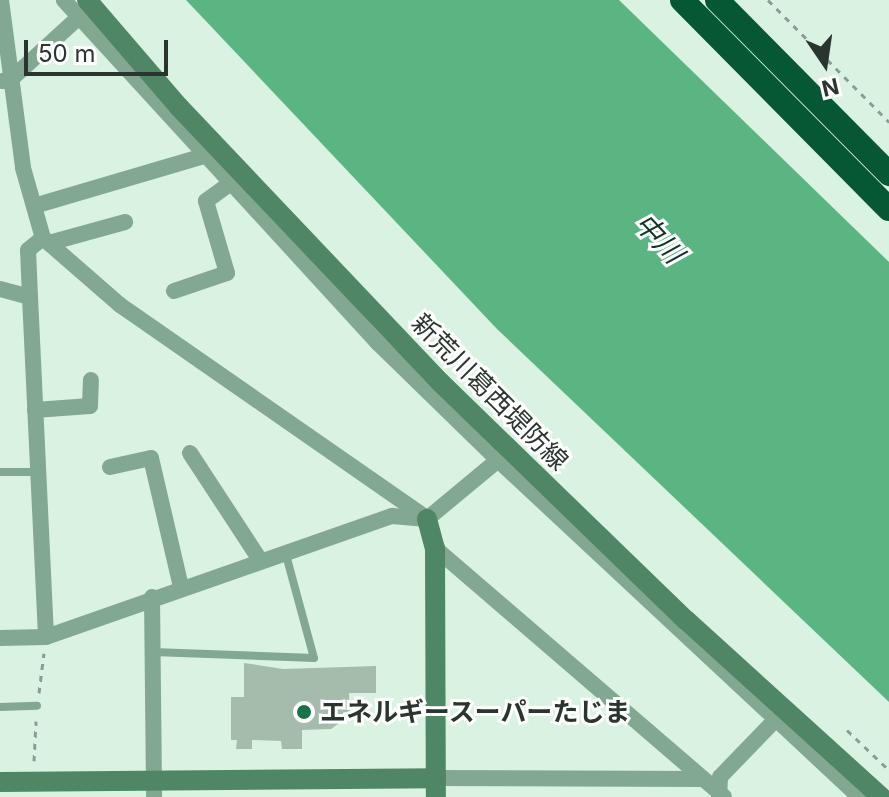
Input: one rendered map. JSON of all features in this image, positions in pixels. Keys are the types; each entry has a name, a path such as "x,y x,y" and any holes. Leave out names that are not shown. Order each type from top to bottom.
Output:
{"highway":[{"path":"682,0 889,209"},
{"path":"717,0 889,174"}],"main road":[{"name":"新荒川葛西堤防線","path":"83,8 179,107 436,386 686,620 832,763 881,797"},
{"path":"0,782 154,789 436,788 435,548 427,519"}],"street":[{"path":"1,0 5,81 34,206 46,241 120,305 427,519"},
{"path":"64,0 83,8 204,156 378,343 436,386 498,460 774,721 832,763 860,797"},
{"path":"5,81 83,8"},
{"path":"34,206 204,156"},
{"path":"174,291 227,273 206,201 229,184"},
{"path":"46,637 28,250 46,241 125,222"},
{"path":"0,289 30,297"},
{"path":"35,410 90,406 91,380"},
{"path":"190,453 260,560"},
{"path":"110,467 151,458 181,587"},
{"path":"0,638 46,637 152,597 392,516 427,519 498,460"},
{"path":"435,548 721,796"},
{"path":"152,597 154,789"},
{"path":"721,796 720,777 774,721"},
{"path":"436,788 703,779"}],"lane":[{"path":"0,472 38,472"},
{"path":"153,652 314,658 285,551"},
{"path":"0,707 37,706"}],"path":[{"path":"768,0 889,122"},
{"path":"847,730 889,770"}],"water":[{"name":"中川","path":"186,0 619,0 889,262 889,702 497,329"}],"building":[{"path":"244,663 283,669 376,666 376,693 349,693 350,715 337,716 338,724 331,729 302,730 302,749 282,749 281,741 252,740 252,749 236,749 237,740 231,740 231,697 244,697"}],"place":[{"name":"エネルギースーパーたじま","path":"304,712"}]}
